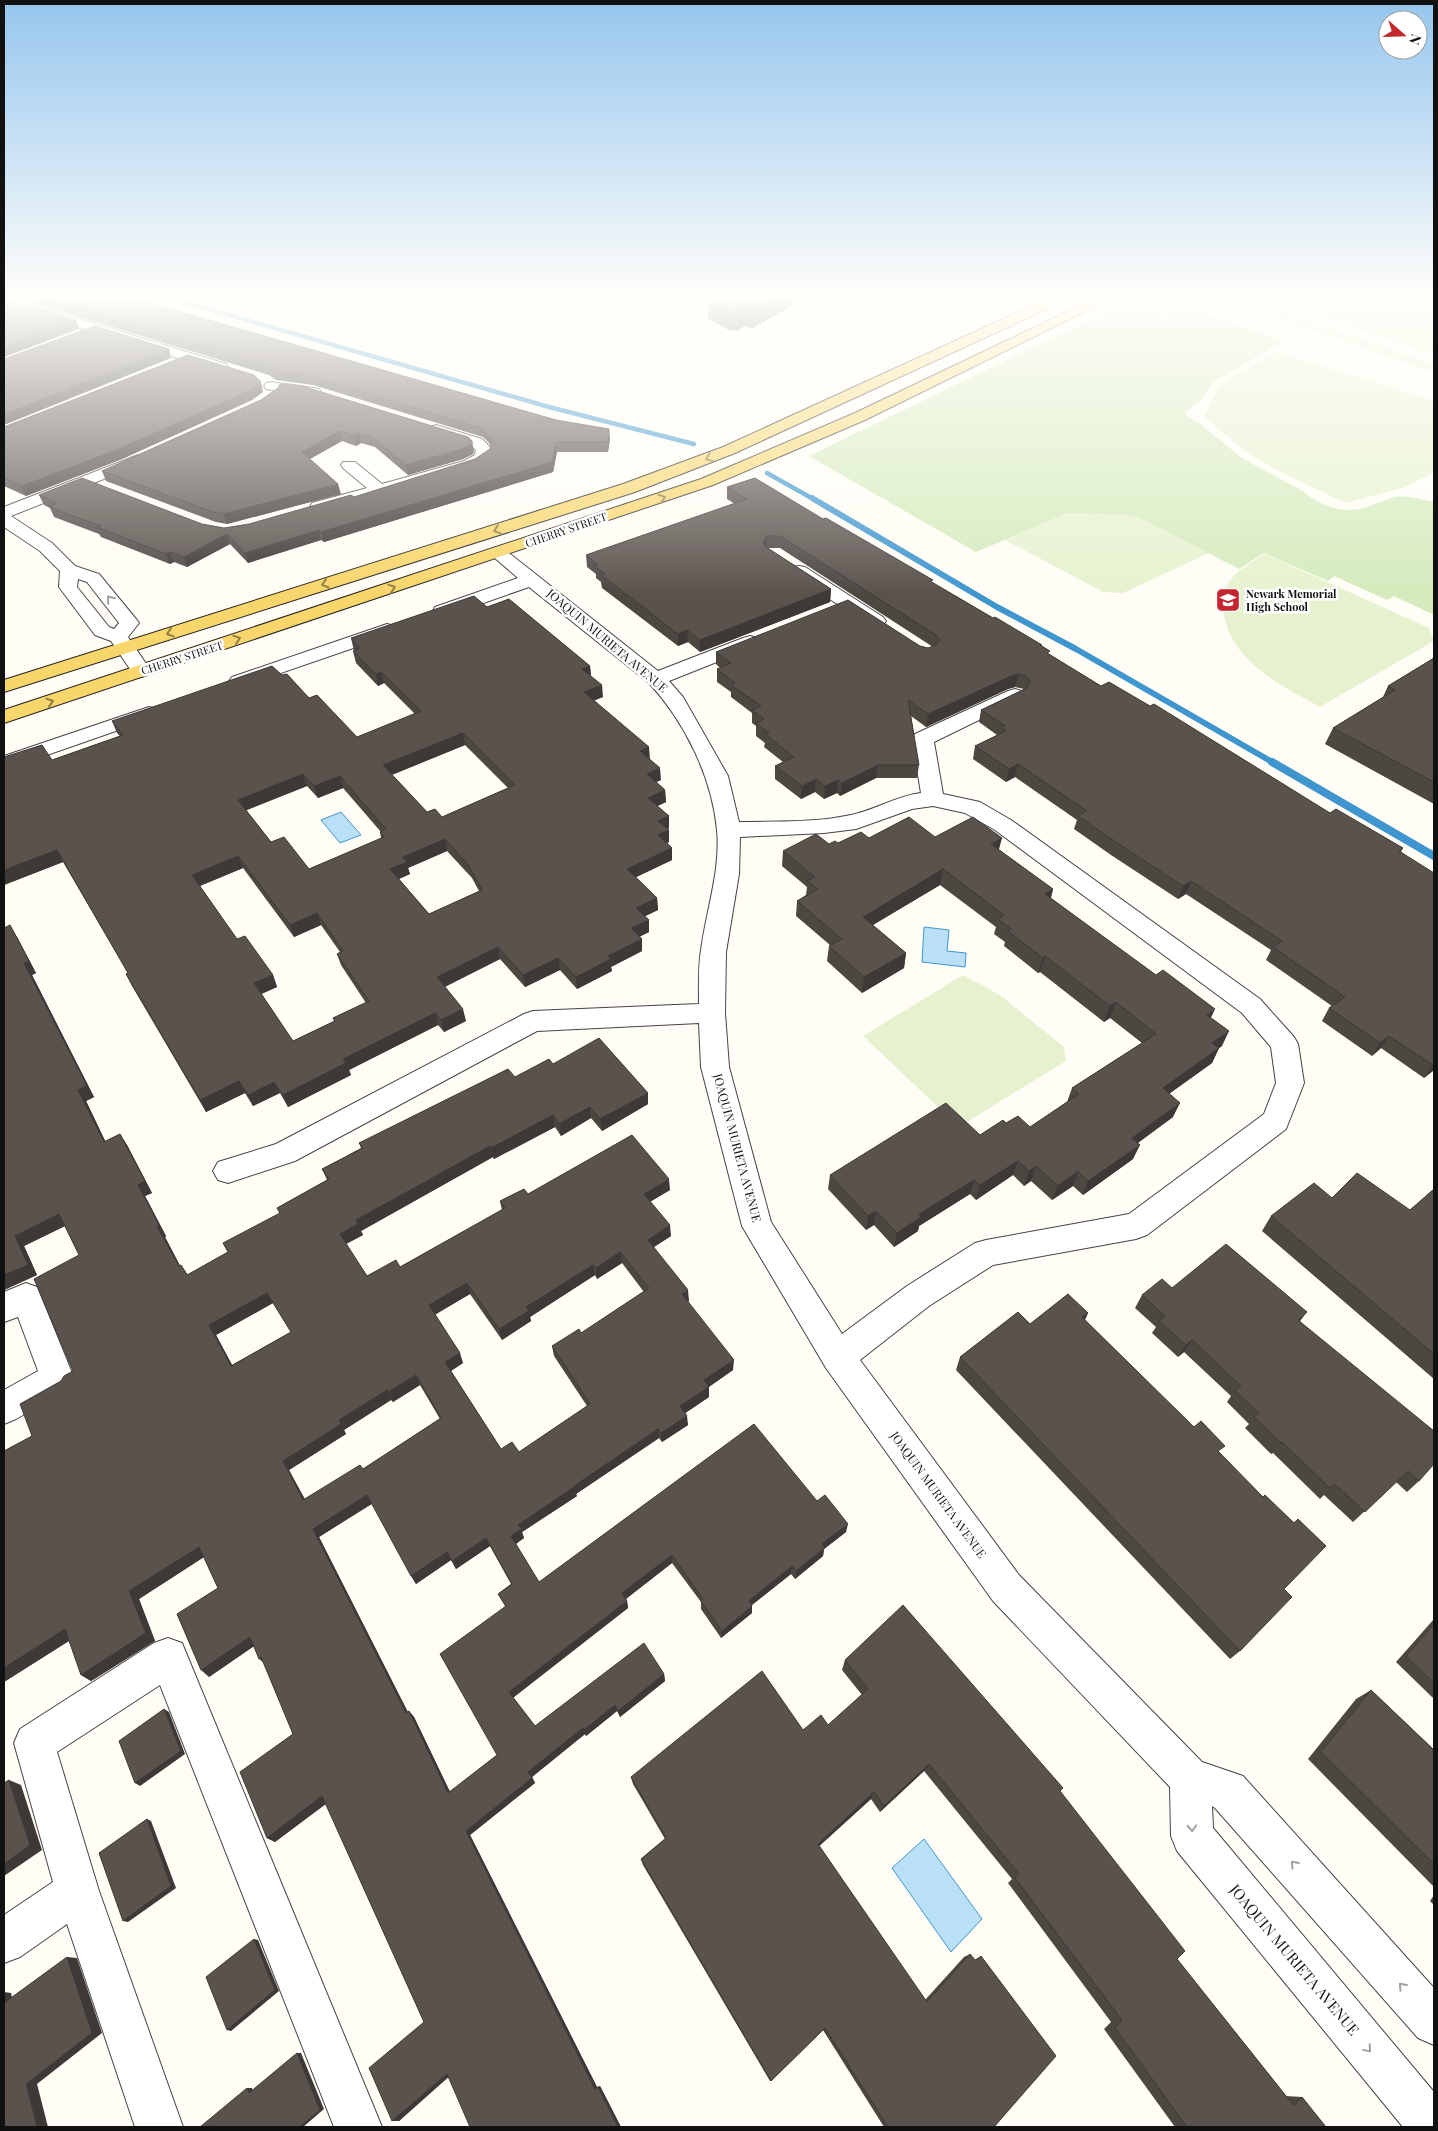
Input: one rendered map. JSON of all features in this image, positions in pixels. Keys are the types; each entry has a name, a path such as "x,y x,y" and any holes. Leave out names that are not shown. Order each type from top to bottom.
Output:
{"main road":[{"name":"CHERRY STREET","path":"4,686 121,642 629,488 729,450 848,395"},
{"name":"CHERRY STREET","path":"4,717 660,498 756,463 903,395"},
{"path":"498,553 524,533 623,501 628,497 629,488"}],"street":[{"path":"303,511 470,464 482,457 484,449 476,442 420,425"},
{"path":"4,513 155,452"},
{"path":"349,465 379,489"},
{"path":"87,481 105,488"},
{"path":"4,518 46,547 70,570 93,578 130,623 121,642"},
{"name":"JOAQUIN MURIETA AVENUE","path":"498,553 656,679 673,697 717,776 728,830 726,874 713,952 712,1013 715,1067 756,1226 838,1357 1006,1588 1190,1779 1228,1791 1434,2022"},
{"path":"788,563 839,606 895,633"},
{"path":"70,570 68,587 102,632 121,642 141,671"},
{"path":"217,689 533,579"},
{"path":"656,679 768,634"},
{"path":"933,799 922,739 1016,695"},
{"path":"4,763 162,708"},
{"path":"728,830 824,826 856,822 908,802 933,799 972,807 1003,825 1251,1006 1284,1044 1290,1083 1276,1121 1136,1226 986,1253 918,1296 838,1357"},
{"path":"228,1171 285,1153 533,1021 712,1013"},
{"path":"4,1308 26,1297 57,1378 4,1408"},
{"path":"159,2127 76,1891 34,1743 168,1657 358,2127"},
{"name":"JOAQUIN MURIETA AVENUE","path":"1190,1779 1192,1836 1433,2127"},
{"path":"4,1941 76,1891"}],"green space":[{"path":"934,395 1205,395 1185,412 1186,415 1199,423 1242,458 1303,491 1321,503 1344,510 1352,510 1369,507 1391,498 1401,497 1434,502 1434,615 1394,596 1387,600 1334,576 1328,581 1264,553 1239,569 1136,516 1068,513 976,552 809,456"},
{"path":"1214,395 1416,395 1434,401 1434,472 1405,487 1346,503 1278,471 1244,451 1204,416"},
{"path":"1068,513 1136,516 1209,553 1123,593 1103,592 1005,540"},
{"path":"1265,554 1429,628 1434,641 1320,707 1290,691 1261,671 1237,647 1229,632 1223,607 1223,598 1227,586 1232,578 1241,570"},
{"path":"963,975 1000,995 1064,1047 1066,1061 959,1127 863,1036"}],"water":[{"path":"341,812 361,835 340,843 321,820"},
{"path":"924,927 949,930 947,951 966,953 965,967 922,962"},
{"path":"924,1839 982,1919 951,1952 892,1868"}],"building":[{"path":"4,395 51,395 4,414"},
{"path":"85,395 239,395 119,449 22,486 4,478 4,427"},
{"path":"267,395 333,395 468,437 472,444 462,449 406,465 373,438 359,433 354,436 340,431 302,452 338,484 224,514 213,512 102,471"},
{"path":"374,395 471,395 556,420 609,429 608,442 556,442 552,462 245,553 227,534 184,557 170,552 166,554 97,527 101,526 49,507 57,503 39,495 82,478 202,524 224,528 249,524 351,495 354,497 475,459 490,449 492,438 481,428"},
{"path":"755,478 1042,645 1040,645 1050,651 1047,653 1101,686 1109,682 1150,706 1154,704 1330,813 1336,809 1403,848 1399,851 1434,873 1434,1064 1389,1036 1380,1043 1329,1008 1345,997 1273,947 1282,941 1191,881 1183,886 1116,842 1078,816 1087,811 1018,764 1009,769 975,746 1006,731 1002,727 1005,726 981,710 1027,688 1031,682 1026,676 1018,674 1011,676 928,714 908,700 919,765 878,765 842,783 838,780 825,786 816,779 802,786 775,766 794,757 765,734 769,733 756,723 764,719 752,710 761,706 731,685 735,683 717,669 731,663 716,652 848,600 920,646 928,648 936,645 940,640 936,635 780,536 767,536 763,543 766,547 831,589 700,640 687,630 678,634 601,575 605,574 586,555 747,499 727,487"},
{"path":"474,596 487,607 509,599 590,666 582,669 602,685 584,692 649,747 640,751 660,768 647,774 665,790 648,798 669,816 658,821 669,830 658,835 672,848 627,869 657,898 636,908 649,920 631,928 642,939 608,956 611,959 576,977 558,958 523,975 498,947 437,977 463,1009 441,1020 435,1013 343,1059 346,1063 283,1095 274,1082 248,1095 239,1081 200,1100 126,974 128,973 57,850 4,870 4,757 42,745 52,760 123,735 112,721 272,666 282,675 287,674 309,698 317,695 357,737 421,711 381,672 376,674 353,651 360,648 351,638","holes":["463,733 515,785 442,817 435,809 427,812 383,765","303,774 314,786 340,776 386,829 380,832 384,837 309,869 284,837 271,842 238,800","445,839 469,866 482,890 429,914 390,869 407,862 403,857","238,856 290,925 317,913 343,951 337,954 369,1001 333,1018 335,1021 293,1041 254,983 273,975 245,936 237,939 192,875"]},
{"path":"1434,658 1434,782 1333,728 1395,690 1388,686"},
{"path":"909,817 935,837 973,817 1002,838 991,844 1053,889 1045,894 1156,975 1163,970 1215,1009 1207,1015 1229,1031 1212,1043 1219,1048 1163,1088 1180,1103 1132,1138 1140,1145 1088,1181 1078,1171 1058,1186 1036,1166 1029,1171 1018,1161 980,1185 974,1180 919,1214 921,1217 897,1233 876,1211 868,1216 830,1175 946,1103 980,1135 1003,1120 1006,1123 1018,1116 1030,1127 1079,1094 1072,1088 1156,1034 1116,1002 1110,1006 1045,956 1043,958 1008,931 1011,929 998,919 1004,915 943,869 863,917 906,953 864,977 829,946 842,939 797,901 818,889 807,881 815,877 783,851 816,834 829,844 835,841 838,843 861,832 869,838"},
{"path":"10,925 29,961 24,963 87,1086 78,1090 104,1142 120,1134 145,1181 138,1185 159,1225 157,1226 179,1266 181,1265 187,1275 228,1252 223,1243 280,1213 277,1208 329,1179 322,1169 363,1148 359,1143 508,1069 515,1077 549,1059 553,1064 599,1038 648,1093 600,1119 590,1107 559,1124 553,1115 491,1148 490,1146 356,1220 358,1224 340,1234 367,1276 396,1260 400,1267 505,1208 500,1201 524,1189 528,1194 632,1135 669,1179 644,1194 670,1225 648,1240 688,1290 682,1294 734,1360 704,1380 709,1387 680,1406 687,1416 661,1433 658,1429 574,1486 518,1525 522,1529 511,1536 539,1582 754,1424 817,1501 825,1495 848,1524 822,1544 825,1548 796,1571 792,1566 749,1601 752,1606 722,1631 701,1601 703,1599 672,1555 622,1593 627,1601 509,1692 535,1726 644,1643 664,1674 618,1711 615,1705 584,1730 583,1728 528,1772 532,1778 466,1831 595,2089 598,2087 618,2127 470,2127 447,2074 392,2121 369,2068 424,2022 322,1796 267,1838 240,1772 293,1734 261,1657 259,1659 250,1637 201,1670 177,1614 218,1588 199,1547 129,1591 146,1633 81,1675 65,1629 4,1668 4,1451 32,1436 20,1404 61,1381 64,1376 73,1371 34,1279 79,1255 59,1214 15,1236 28,1265 4,1275 4,928","holes":["620,1252 649,1288 581,1333 579,1329 552,1346 590,1404 519,1452 512,1442 501,1449 445,1362 460,1353 429,1305 467,1283 499,1329 529,1311 526,1307 593,1265 596,1268","267,1293 291,1332 231,1366 209,1325","416,1375 441,1418 363,1469 360,1465 303,1500 283,1461 341,1424 339,1420 387,1390 388,1392","367,1495 411,1576 447,1552 452,1561 486,1538 512,1584 498,1594 506,1606 440,1654 497,1755 448,1793 409,1711 406,1713 313,1529"]},
{"path":"1357,1173 1410,1210 1434,1189 1434,1354 1271,1216 1314,1183 1332,1198"},
{"path":"1226,1244 1307,1312 1298,1320 1434,1431 1434,1464 1419,1481 1408,1471 1365,1512 1335,1484 1330,1488 1254,1417 1259,1413 1235,1391 1241,1386 1192,1340 1186,1345 1159,1321 1165,1316 1142,1295 1162,1279 1172,1288"},
{"path":"1068,1294 1088,1313 1082,1317 1194,1427 1201,1421 1225,1446 1218,1451 1263,1497 1265,1495 1294,1523 1298,1519 1326,1546 1284,1589 1292,1597 1240,1651 960,1357 1018,1312 1030,1324"},
{"path":"903,1605 1063,1788 1060,1791 1185,1951 1177,1959 1294,2106 1302,2097 1326,2127 1187,2127 1115,2028 1122,2020 1015,1878 1019,1874 929,1764 884,1806 874,1792 818,1844 927,2002 970,1954 976,1961 981,1956 1056,2056 994,2127 888,2127 825,2028 771,2081 641,1859 666,1838 631,1777 762,1671 803,1730 821,1715 828,1725 868,1689 845,1660"},
{"path":"1434,1624 1434,1683 1406,1656"},
{"path":"1371,1690 1434,1750 1434,1864 1321,1752"},
{"path":"164,1709 181,1751 135,1783 119,1741"},
{"path":"9,1780 30,1845 4,1864 4,1783"},
{"path":"147,1819 171,1886 123,1921 99,1853"},
{"path":"254,1939 275,1990 227,2030 206,1977"},
{"path":"67,1957 92,2033 26,2084 37,2127 4,2127 4,2003"},
{"path":"297,2053 320,2110 300,2127 200,2127 247,2088 249,2093"}],"waterway":[{"path":"509,395 694,444"},
{"path":"767,473 815,500"},
{"path":"812,498 997,607 1076,649 1274,763"},
{"path":"1272,762 1434,856"}],"place":[{"name":"Newark Memorial High School","path":"1228,600"}]}
